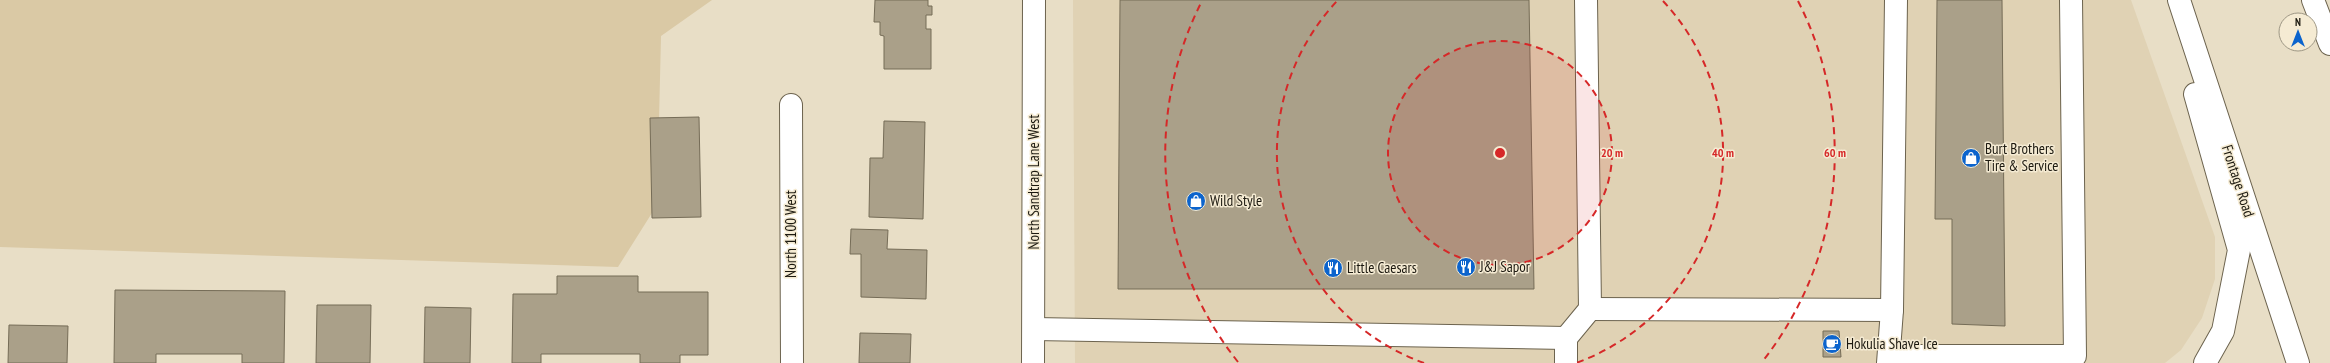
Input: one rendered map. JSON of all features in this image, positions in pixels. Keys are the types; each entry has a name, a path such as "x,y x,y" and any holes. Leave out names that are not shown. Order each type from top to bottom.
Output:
{"main road":[{"name":"North Sandtrap Lane West","path":"1033,363 1034,0"},
{"path":"1566,363 1566,338 1590,309 1586,0"},
{"path":"1896,0 1892,310 1889,360 2075,356 2071,0"},
{"path":"2169,0 2238,250 2224,331 2205,363"},
{"name":"Frontage Road","path":"2179,0 2298,363"},
{"path":"2313,0 2330,44"},
{"name":"North 1100 West","path":"790,105 792,363"},
{"path":"1590,309 1892,310"},
{"path":"1034,329 1566,338"}],"shaded area":[{"path":"0,0 712,0 661,36 657,205 618,267 0,247"},
{"path":"1073,0 2131,0 2215,237 2215,279 2202,318 2181,350 2165,363 1075,363"}],"building":[{"path":"875,0 928,0 928,6 932,6 932,15 926,15 926,29 931,29 931,69 884,69 884,36 880,35 880,22 874,22"},
{"path":"1120,0 1529,0 1534,289 1118,289"},
{"path":"1937,0 2002,0 2005,326 1952,324 1952,219 1935,219"},
{"path":"699,117 701,217 652,218 650,118"},
{"path":"884,121 925,122 923,219 869,217 870,158 883,158"},
{"path":"851,229 888,230 887,249 927,250 926,299 861,297 861,254 850,254"},
{"path":"557,276 638,276 638,292 708,292 708,355 680,355 680,363 640,363 640,354 541,354 541,363 512,363 513,294 557,294"},
{"path":"115,290 285,291 284,363 242,363 242,354 156,354 156,363 114,363"},
{"path":"317,305 371,305 370,363 316,363"},
{"path":"425,307 471,308 470,363 424,363"},
{"path":"9,325 68,326 67,363 8,363"},
{"name":"Hokulia Shave Ice","path":"1823,331 1839,331 1841,357 1823,357"},
{"path":"860,333 911,334 910,363 859,363"}],"place":[{"name":"Burt Brothers Tire & Service","path":"1971,158"},
{"name":"Wild Style","path":"1196,201"},
{"name":"J&J Sapor","path":"1466,267"},
{"name":"Little Caesars","path":"1333,268"},
{"name":"Hokulia Shave Ice","path":"1832,344"}]}
